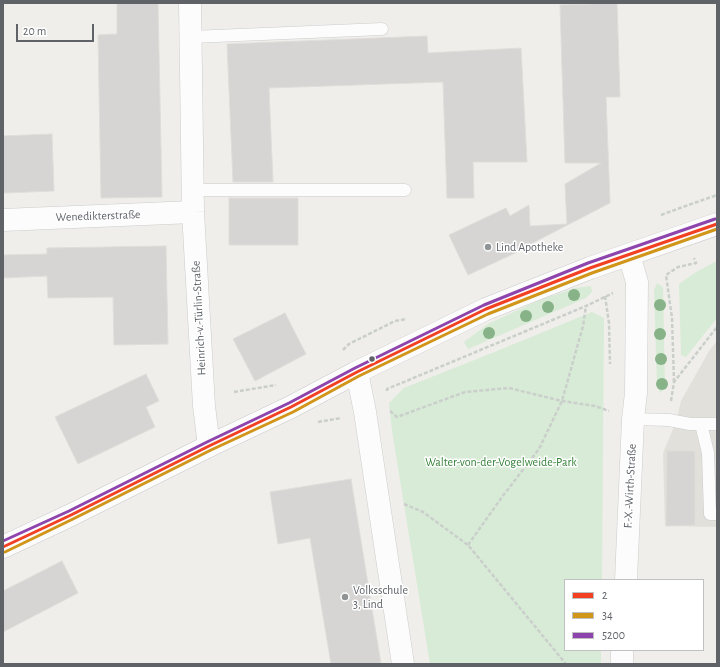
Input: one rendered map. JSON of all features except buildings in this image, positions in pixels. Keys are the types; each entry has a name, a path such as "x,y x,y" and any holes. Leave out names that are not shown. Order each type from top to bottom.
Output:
{"street":[{"name":"Heinrich-v.-Türlin-Straße","path":"190,3 193,212 204,406 209,446"},
{"name":"Wenedikterstraße","path":"3,220 193,212"},
{"path":"3,547 291,407 357,372 486,309 590,268 717,224"},
{"name":"F.-X.-Wirth-Straße","path":"626,579 633,420 636,393 637,282 629,255"},
{"path":"357,372 365,412 403,664"},
{"path":"622,651 622,664"}],"lane":[{"path":"191,37 382,29"},
{"path":"193,190 405,190"},
{"path":"633,420 669,420 690,424 717,422"},
{"path":"701,424 708,453 710,514 717,514"}],"path":[{"path":"680,208 717,195"},
{"path":"669,420 674,382 672,318 666,275 678,267 696,262 694,258"},
{"path":"386,395 387,390 586,306 605,296"},
{"path":"468,545 502,497 539,450 562,401 584,326 586,306"},
{"path":"674,382 717,327"},
{"path":"388,409 397,417 465,392 508,388 562,401 594,406 633,420"},
{"path":"404,504 423,512 468,545 566,664"}],"shaded area":[{"path":"717,341 717,527 665,526 663,453 676,422 681,401 709,351"}],"green space":[{"path":"717,261 717,318 686,357 681,355 679,284 696,272"},
{"path":"657,283 663,287 665,388 660,393 657,386 654,290"},
{"path":"591,286 592,292 586,298 468,349 464,342 488,324 540,300 575,288"},
{"name":"Walter-von-der-Vogelweide-Park","path":"592,312 604,318 602,579 564,579 564,651 601,651 601,664 430,664 392,431 389,403 404,388"}],"transit line":[{"name":"5200","path":"3,541 69,511 484,305 588,263 715,219"},
{"name":"2","path":"3,547 291,407 357,372 486,309 590,268 717,224"},
{"name":"34","path":"5,552 211,450 293,412 359,376 488,314 592,273 717,229"}],"place":[{"name":"Lind Apotheke","path":"488,247"},
{"name":"Volksschule 3, Lind","path":"345,597"}]}
